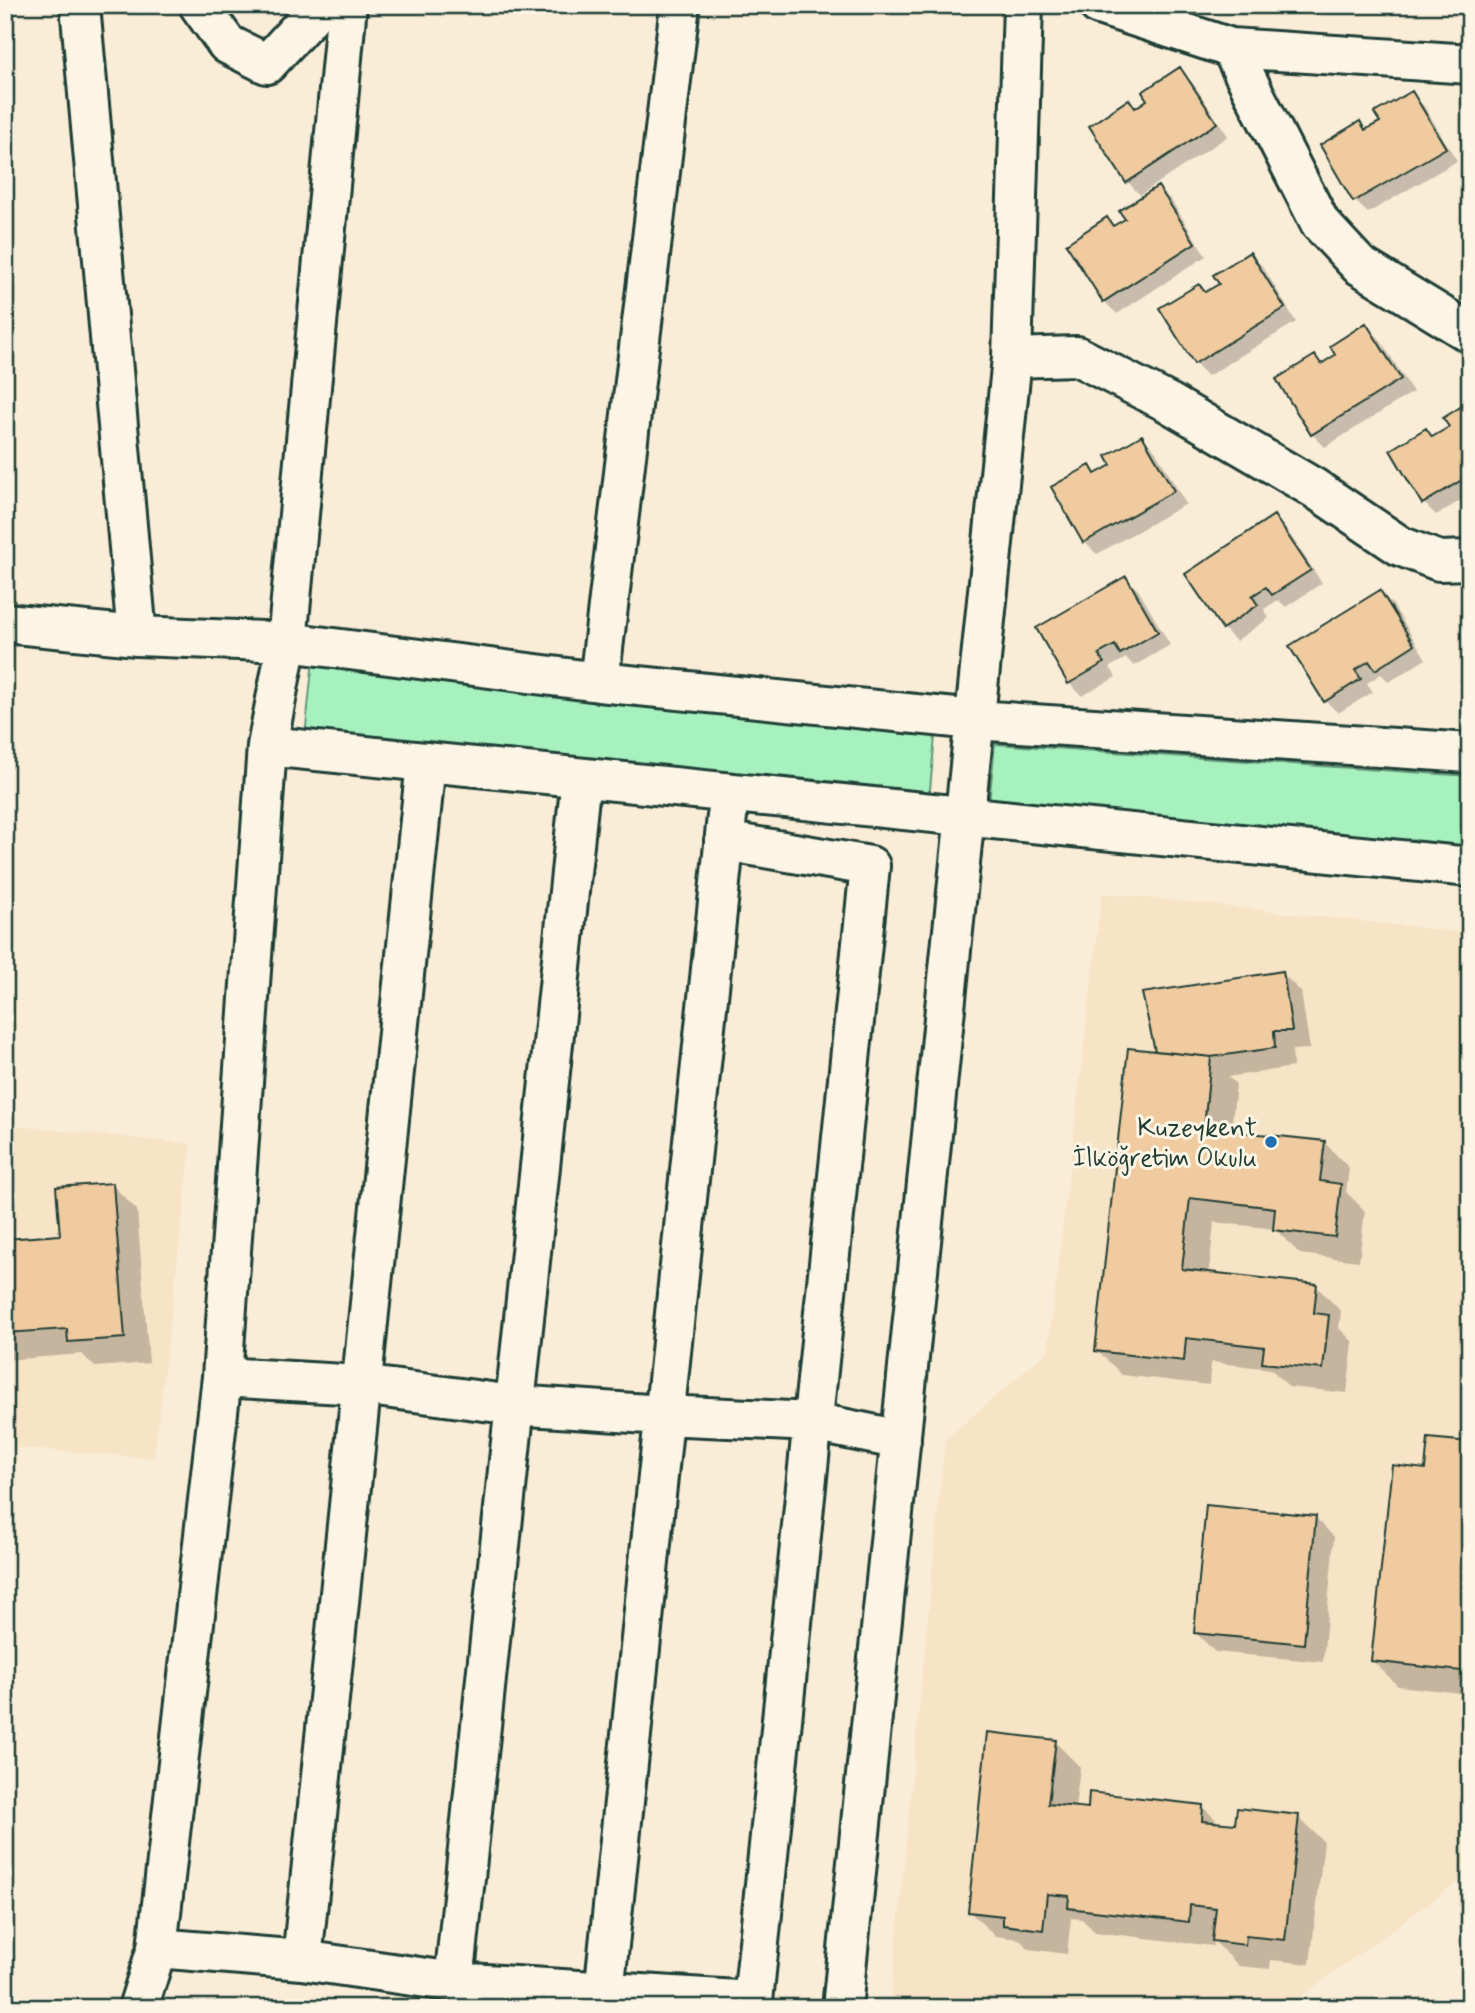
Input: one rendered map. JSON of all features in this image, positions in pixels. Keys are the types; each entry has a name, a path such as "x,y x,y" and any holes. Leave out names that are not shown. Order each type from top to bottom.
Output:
{"street":[{"path":"80,5 137,636"},
{"path":"198,5 227,44 267,64 309,18 317,5"},
{"path":"138,2008 157,1948 222,1377 268,746 287,642 347,5"},
{"path":"599,682 680,5"},
{"path":"842,2008 967,816 1012,358 1023,5"},
{"path":"1099,5 1231,48 1470,64"},
{"path":"1231,48 1320,223 1359,265 1470,333"},
{"path":"1012,358 1077,356 1169,403 1303,481 1400,546 1439,561 1470,560"},
{"path":"5,623 137,636 287,642 599,682 975,720 1470,753"},
{"path":"268,746 1470,867"},
{"path":"302,1960 426,762"},
{"path":"454,1982 580,778"},
{"path":"604,1993 729,793"},
{"path":"157,1948 302,1960 454,1982 753,2001 870,866 724,841"},
{"path":"222,1377 361,1385 514,1405 813,1422 901,1440"}],"shaded area":[{"path":"1102,893 1470,933 1470,1873 1285,2008 890,2008 945,1440 1048,1351"},
{"path":"5,1125 191,1144 154,1458 5,1447"}],"green space":[{"path":"314,650 937,715 929,800 305,736"},
{"path":"995,744 1470,776 1470,885 986,833"}],"building":[{"path":"1180,67 1217,123 1126,183 1089,126 1129,99 1135,108 1147,100 1142,92"},
{"path":"1412,91 1446,148 1353,202 1320,145 1360,121 1365,130 1380,122 1374,113"},
{"path":"1158,186 1195,243 1103,302 1066,244 1107,217 1113,226 1125,219 1119,211"},
{"path":"1250,252 1285,308 1194,364 1159,308 1199,284 1205,292 1219,284 1213,275"},
{"path":"1366,323 1401,379 1311,435 1276,379 1315,355 1321,364 1335,355 1330,346"},
{"path":"1470,401 1470,475 1422,504 1390,450 1426,428 1432,437 1449,427 1443,418"},
{"path":"1142,435 1174,491 1083,543 1051,487 1090,465 1095,474 1111,465 1106,456"},
{"path":"1274,515 1311,570 1272,595 1266,587 1252,596 1258,605 1222,629 1185,574"},
{"path":"1126,576 1158,632 1120,654 1115,645 1099,654 1104,663 1068,684 1036,628"},
{"path":"1380,590 1414,645 1375,670 1369,661 1355,670 1361,679 1324,702 1289,646"},
{"path":"1283,971 1292,1031 1274,1031 1275,1048 1211,1057 1155,1051 1142,993"},
{"path":"1128,1048 1211,1057 1204,1128 1325,1141 1320,1181 1341,1184 1335,1237 1273,1230 1275,1208 1190,1198 1182,1269 1317,1284 1314,1313 1329,1315 1323,1369 1262,1363 1264,1347 1186,1338 1184,1361 1095,1351"},
{"path":"113,1183 125,1338 68,1342 67,1329 5,1333 5,1239 60,1235 56,1187"},
{"path":"1428,1438 1470,1442 1470,1672 1371,1661 1392,1465 1425,1469"},
{"path":"1206,1505 1316,1516 1304,1644 1194,1633"},
{"path":"987,1732 1056,1740 1048,1804 1088,1808 1089,1792 1203,1805 1202,1821 1235,1824 1237,1808 1299,1815 1285,1940 1246,1936 1245,1945 1212,1941 1216,1908 1190,1905 1189,1922 1068,1908 1069,1896 1047,1894 1043,1930 1003,1925 1003,1916 968,1912"}],"place":[{"name":"Kuzeykent İlköğretim Okulu","path":"1271,1142"}]}
